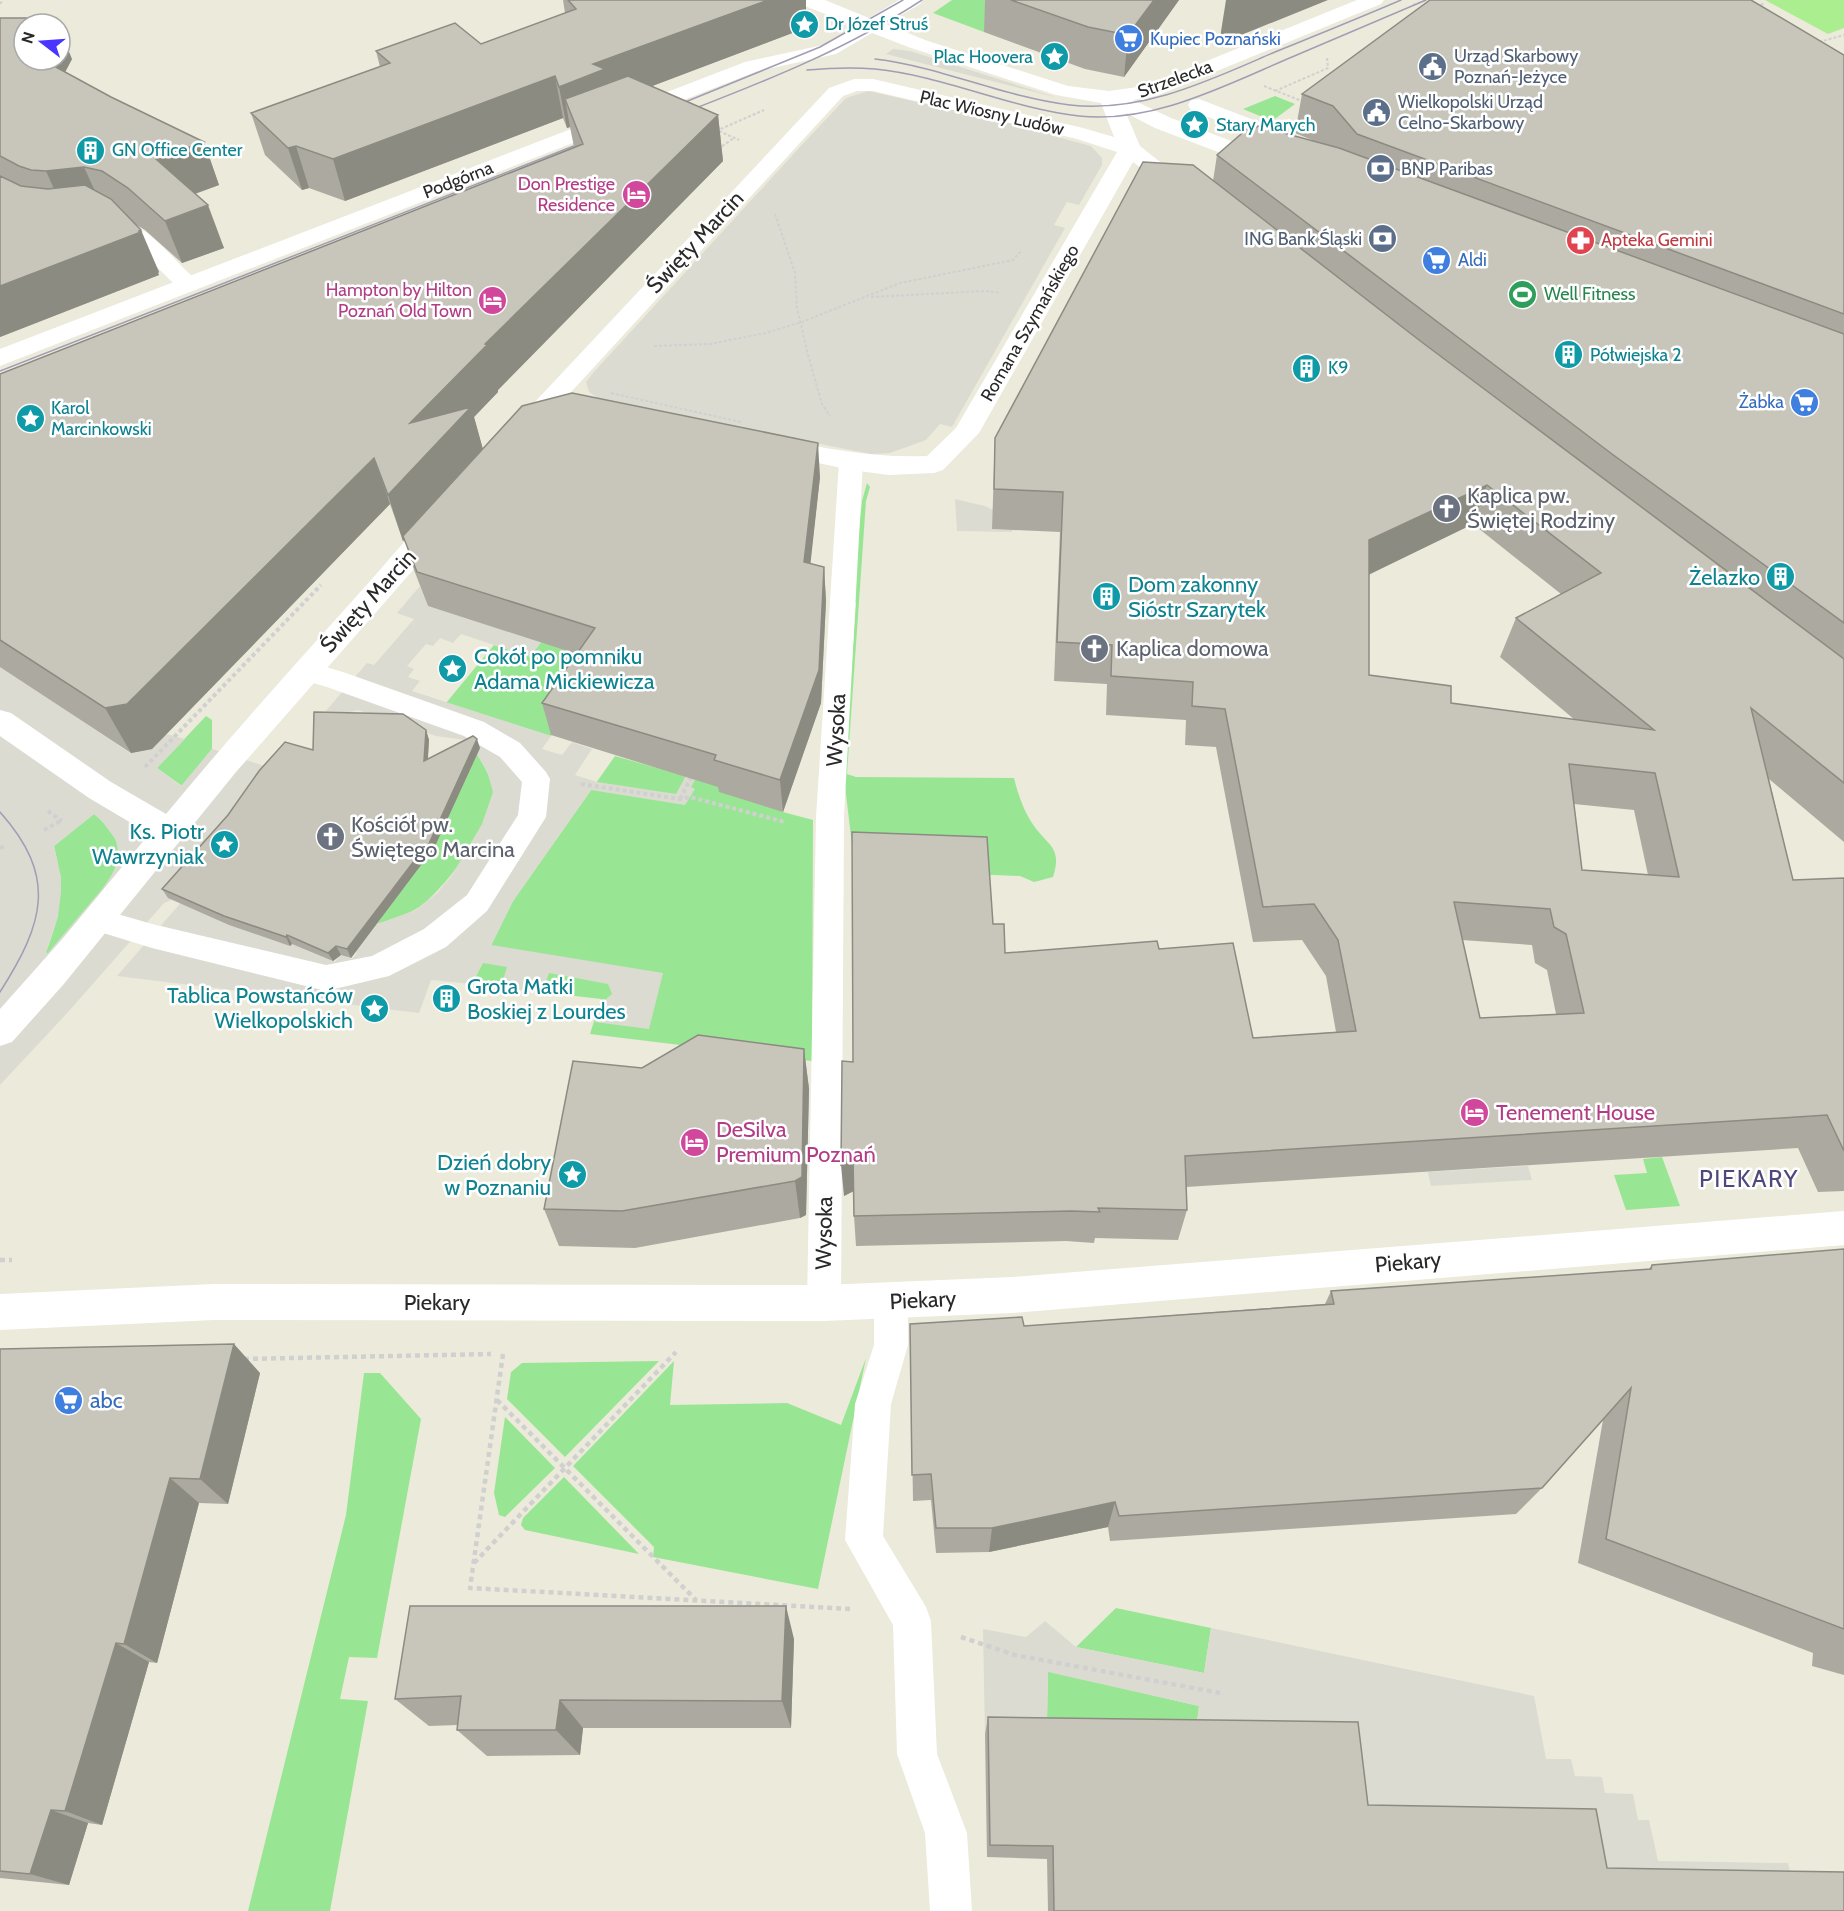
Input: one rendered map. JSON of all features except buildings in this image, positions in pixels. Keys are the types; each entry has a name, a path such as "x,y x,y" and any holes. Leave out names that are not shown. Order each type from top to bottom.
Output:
{"street":[{"name":"Plac Wiosny Ludów","path":"807,0 918,44 1063,91 1086,96 1108,97"},
{"name":"Podgórna","path":"0,358 752,66 829,50 913,0"},
{"name":"Strzelecka","path":"1108,97 1131,96 1155,89 1374,0"},
{"name":"Plac Wiosny Ludów","path":"854,85 873,85 1083,134 1130,149"},
{"name":"Święty Marcin","path":"505,449 563,399 606,337 821,106 836,92 854,85"},
{"path":"1108,97 1163,123 1287,170"},
{"path":"1108,97 1130,149 1197,199"},
{"path":"1199,105 1315,152"},
{"name":"Romana Szymańskiego","path":"851,462 889,466 934,464 966,433 1130,149"},
{"path":"747,440 851,462"},
{"name":"Święty Marcin","path":"0,1032 97,920 305,671 457,502"},
{"path":"0,721 100,790 154,821 159,829 161,841"},
{"name":"Piekary","path":"0,1312 59,1312 165,1303 214,1302 891,1302 1844,1228"}],"lane":[{"path":"97,219 108,218 137,236 188,285"},
{"name":"Wysoka","path":"824,1303 830,817 851,462"},
{"path":"97,920 152,936 326,978 378,967 435,938 477,903 532,817 536,779 510,750 474,729 305,671"},
{"path":"891,1302 891,1345 873,1404 864,1540 912,1621 917,1754 946,1833 951,1911"}],"path":[{"path":"0,4 3,0"},
{"path":"1754,8 1765,3"},
{"path":"1810,44 1844,35"},
{"path":"1327,54 1328,68"},
{"path":"1275,91 1328,68 1337,69"},
{"path":"1255,82 1310,105 1271,134"},
{"path":"708,135 772,106"},
{"path":"718,130 742,141"},
{"path":"717,149 735,138"},
{"path":"773,210 795,273 799,323 822,404 849,443 851,462"},
{"path":"606,337 647,346 690,347 729,341 799,323 899,284 1013,260"},
{"path":"868,297 985,291 998,292 1038,308"},
{"path":"140,772 323,583"},
{"path":"680,799 696,768"},
{"path":"536,779 680,799 690,797 778,820"},
{"path":"0,848 6,846"},
{"path":"0,1260 23,1260"},
{"path":"474,1563 679,1349"},
{"path":"503,1354 470,1588 883,1610 1015,1655 1220,1693"},
{"path":"497,1399 696,1600"}],"green space":[{"path":"952,0 1025,0 1030,2 984,32 933,13"},
{"path":"1765,0 1844,0 1844,28 1828,34"},
{"path":"1275,96 1295,104 1272,121 1243,109"},
{"path":"867,483 870,487 866,501 847,774 856,777 1014,778 1029,818 1055,852 1056,867 1053,877 1034,882 1020,876 855,869 844,778 856,603 852,600 862,501"},
{"path":"542,641 603,660 551,736 446,703 494,645 530,656"},
{"path":"206,716 212,720 212,749 182,786 157,768"},
{"path":"693,720 783,812 813,820 812,1061 590,1034 601,999 472,984 513,901 615,756 661,769"},
{"path":"477,754 490,777 493,792 491,805 476,839 452,874 427,901 407,914 377,924 382,917 372,914 438,818 447,819"},
{"path":"94,814 108,828 118,845 119,857 116,867 100,894 48,955 46,952 58,912 60,887 54,846"},
{"path":"1662,1157 1680,1206 1626,1210 1614,1175 1647,1173 1643,1159"},
{"path":"866,1358 818,1589 653,1557 654,1547 573,1466 674,1361 670,1405 787,1403 841,1425"},
{"path":"659,1361 565,1457 507,1399 511,1372 522,1363"},
{"path":"364,1373 380,1373 421,1419 377,1658 349,1657 340,1699 368,1701 330,1911 248,1911 346,1515"},
{"path":"505,1417 555,1468 505,1517 499,1515 494,1493"},
{"path":"564,1477 639,1554 525,1530 521,1525 523,1518"},
{"path":"1116,1608 1211,1628 1204,1673 1076,1647"},
{"path":"1048,1671 1199,1706 1197,1722 1047,1720"}],"shaded area":[{"path":"893,49 910,51 1058,98 886,54"},
{"path":"868,91 1054,133 1053,136 1091,146 1102,158 1102,165 1079,205 1067,202 1054,225 1065,228 952,427 940,424 926,440 890,453 871,454 601,400 589,392 586,382 593,373 799,148 846,98"},
{"path":"955,499 993,510 992,529 1012,530 1012,532 957,531"},
{"path":"420,586 428,606 542,641 530,657 461,634 453,643 440,638 433,646 426,644 407,666 414,669 408,677 420,681 412,691 551,736 542,749 562,755 572,742 592,749 575,775 597,782 676,794 713,726 711,751 691,787 695,789 685,805 591,790 513,901 491,945 663,973 649,1029 595,1022 600,1004 612,994 608,984 549,973 542,993 501,987 507,967 483,963 472,984 431,980 419,1013 117,976 184,899 296,939 335,962 341,955 352,959 357,953 352,951 373,922 377,924 416,910 437,893 452,875 482,824 493,792 487,771 465,740 436,736 358,710 318,720 367,663 374,665 414,619 397,613"},
{"path":"0,666 130,753 153,748 166,734 185,739 157,768 181,786 212,749 283,772 174,899 164,903 0,1085","holes":["94,814 116,840 119,857 115,870 103,888 47,954 58,917 61,892 61,877 54,846"]},
{"path":"1528,1166 1532,1180 1431,1186 1428,1172"},
{"path":"1045,1621 1076,1647 1204,1673 1211,1628 1534,1696 1546,1759 1571,1759 1575,1776 1602,1777 1605,1793 1633,1794 1638,1820 1649,1820 1658,1861 1788,1863 1793,1884 1601,1880 985,1734 983,1629 1026,1637","holes":["1048,1672 1199,1706 1197,1722 1047,1719"]}],"tram line":[{"path":"673,107 820,47 903,0"},
{"path":"683,113 835,49 894,18 922,0"},
{"path":"875,59 924,68 1045,101 1070,105 1124,104 1176,92 1201,83 1401,0"},
{"path":"807,70 875,69 927,78 1053,112 1107,117 1134,114 1162,108 1215,90 1426,0"},
{"path":"0,371 589,140"},
{"path":"0,812 31,858 37,879 38,900 35,922 27,944 0,992"}],"place":[{"name":"Dr Józef Struś","path":"804,24"},
{"name":"Kupiec Poznański","path":"1129,39"},
{"name":"Plac Hoovera","path":"1054,57"},
{"name":"Urząd Skarbowy Poznań-Jeżyce","path":"1433,66"},
{"name":"Wielkopolski Urząd Celno-Skarbowy","path":"1377,112"},
{"name":"Stary Marych","path":"1195,125"},
{"name":"GN Office Center","path":"91,150"},
{"name":"BNP Paribas","path":"1380,169"},
{"name":"Don Prestige Residence","path":"636,194"},
{"name":"ING Bank Śląski","path":"1383,239"},
{"name":"Apteka Gemini","path":"1580,240"},
{"name":"Aldi","path":"1437,260"},
{"name":"Well Fitness","path":"1523,294"},
{"name":"Hampton by Hilton Poznań Old Town","path":"493,300"},
{"name":"Półwiejska 2","path":"1569,355"},
{"name":"K9","path":"1307,368"},
{"name":"Żabka","path":"1805,402"},
{"name":"Karol Marcinkowski","path":"30,418"},
{"name":"Kaplica pw. Świętej Rodziny","path":"1446,508"},
{"name":"Żelazko","path":"1781,577"},
{"name":"Dom zakonny Sióstr Szarytek","path":"1107,597"},
{"name":"Kaplica domowa","path":"1095,648"},
{"name":"Cokół po pomniku Adama Mickiewicza","path":"453,669"},
{"name":"Kościół pw. Świętego Marcina","path":"330,837"},
{"name":"Ks. Piotr Wawrzyniak","path":"225,844"},
{"name":"Grota Matki Boskiej z Lourdes","path":"446,999"},
{"name":"Tablica Powstańców Wielkopolskich","path":"374,1008"},
{"name":"Tenement House","path":"1475,1112"},
{"name":"DeSilva Premium Poznań","path":"695,1142"},
{"name":"Dzień dobry w Poznaniu","path":"572,1175"},
{"name":"abc","path":"69,1400"}],"district":[{"name":"PIEKARY","path":"1749,1178"}]}
